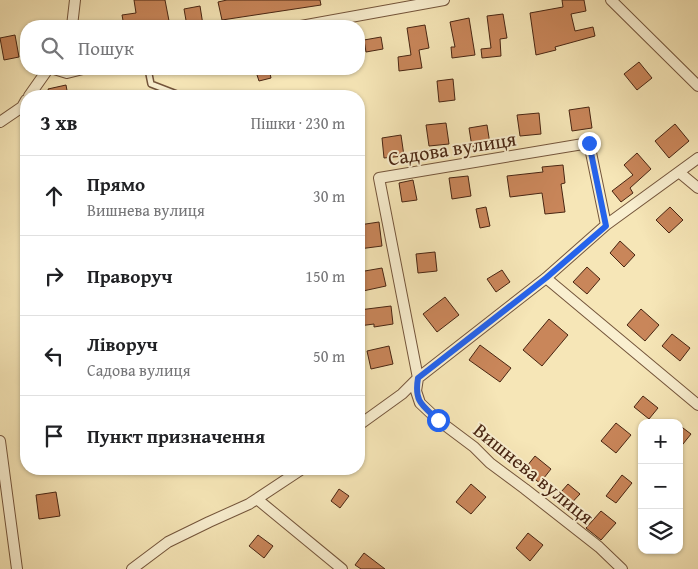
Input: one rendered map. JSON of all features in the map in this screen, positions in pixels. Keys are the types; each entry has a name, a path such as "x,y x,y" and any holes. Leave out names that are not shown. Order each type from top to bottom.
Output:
{"street":[{"path":"73,20 75,0"},
{"path":"334,20 444,0"},
{"path":"611,0 698,86"},
{"path":"33,90 44,75"},
{"path":"0,122 20,108"},
{"name":"Садова вулиця","path":"418,378 379,178 589,143 606,226"},
{"path":"365,422 546,278 606,226 698,158"},
{"path":"680,173 698,188"},
{"path":"546,278 698,405"},
{"name":"Вишнева вулиця","path":"418,378 416,391 420,403 426,409 474,447 490,463 599,547 622,569"},
{"path":"0,440 16,569"},
{"path":"132,569 168,542 249,504 292,475"},
{"path":"257,499 342,569"}],"lane":[{"path":"149,75 151,84 166,90"}],"building":[{"path":"134,0 165,0 169,20 123,20 122,15 136,13"},
{"path":"227,0 320,0 321,5 222,20 218,2"},
{"path":"562,0 584,0 586,11 571,14 575,31 593,27 595,36 555,47 556,50 536,55 530,13 563,7"},
{"path":"200,6 202,20 186,20 184,9"},
{"path":"503,14 507,38 500,39 501,56 482,58 481,49 491,48 487,16"},
{"path":"469,18 475,55 452,58 451,47 455,47 450,22"},
{"path":"425,25 429,48 419,50 422,68 399,71 398,57 411,55 407,28"},
{"path":"15,35 19,57 4,60 0,38"},
{"path":"381,37 383,49 366,52 365,40"},
{"path":"639,62 652,78 637,90 624,74"},
{"path":"257,75 270,75 271,78 259,81"},
{"path":"453,79 455,100 439,102 437,81"},
{"path":"66,85 67,90 48,90"},
{"path":"589,107 592,128 572,131 569,110"},
{"path":"539,113 541,134 520,136 517,115"},
{"path":"446,123 449,144 429,146 426,125"},
{"path":"675,124 689,141 669,158 655,141"},
{"path":"487,125 490,144 472,147 469,128"},
{"path":"401,135 404,156 384,158 382,138"},
{"path":"637,153 651,169 630,188 633,193 621,202 612,191 633,175 624,165"},
{"path":"563,165 565,183 561,184 565,212 545,214 542,193 510,197 507,176 543,172 542,167"},
{"path":"468,176 471,196 452,199 449,178"},
{"path":"413,180 417,200 402,202 399,183"},
{"path":"486,207 490,226 480,228 476,209"},
{"path":"670,207 683,220 669,233 656,220"},
{"path":"379,222 382,246 365,248 365,224"},
{"path":"620,241 635,255 624,267 610,253"},
{"path":"435,252 437,271 418,273 416,254"},
{"path":"587,267 600,279 587,294 573,282"},
{"path":"382,268 386,286 365,291 365,271"},
{"path":"502,270 510,282 496,292 487,279"},
{"path":"445,297 459,315 437,332 423,314"},
{"path":"391,306 393,324 374,327 374,324 365,325 365,309"},
{"path":"641,309 659,325 645,341 627,325"},
{"path":"549,319 568,335 542,366 523,350"},
{"path":"672,334 690,348 680,361 662,346"},
{"path":"480,345 511,368 500,382 469,360"},
{"path":"389,346 393,364 371,369 367,351"},
{"path":"643,396 658,408 649,419 634,407"},
{"path":"616,423 631,435 616,453 601,441"},
{"path":"683,428 691,434 683,444"},
{"path":"535,456 551,469 540,483 523,471"},
{"path":"622,475 632,483 616,503 606,496"},
{"path":"471,484 486,497 471,514 456,502"},
{"path":"568,484 580,494 565,510 554,500"},
{"path":"339,489 349,496 340,508 331,501"},
{"path":"56,492 60,516 39,519 36,495"},
{"path":"601,511 616,523 601,540 586,528"},
{"path":"528,533 543,545 530,561 516,548"},
{"path":"258,535 273,546 264,558 249,546"},
{"path":"364,553 385,569 361,569 355,565"}],"route":[{"path":"438,420 420,403 416,391 418,378 546,278 606,226 589,143"}]}
